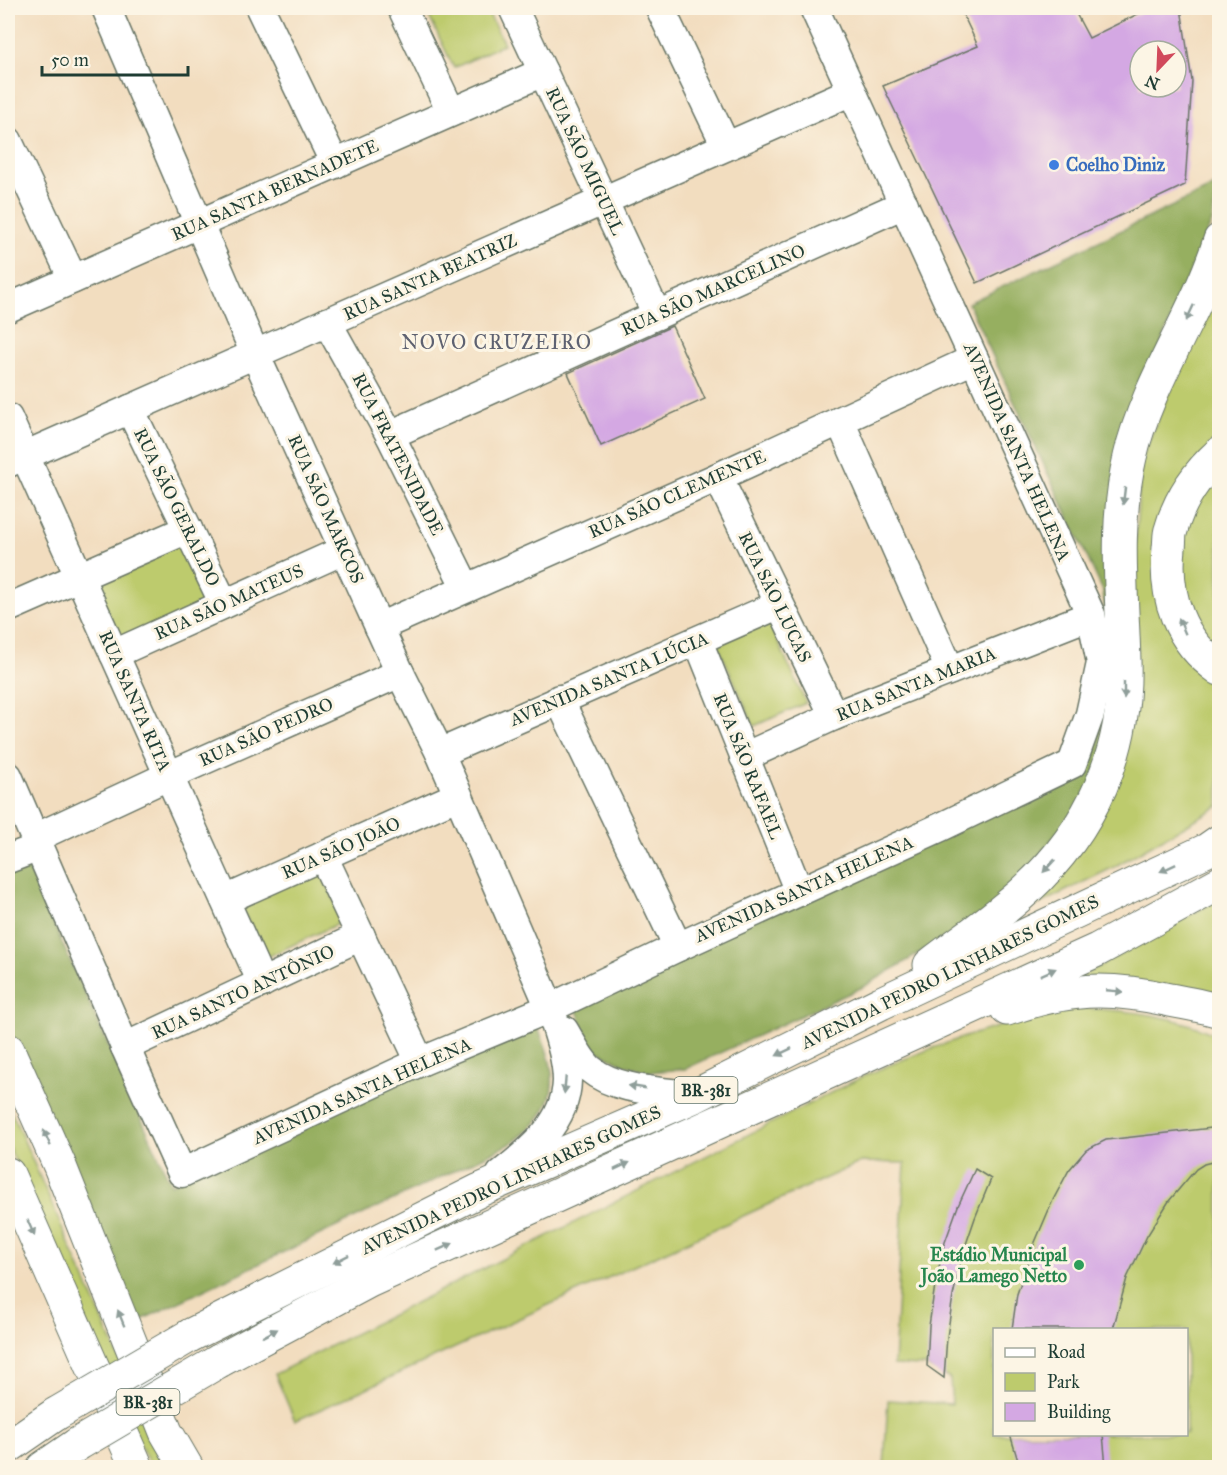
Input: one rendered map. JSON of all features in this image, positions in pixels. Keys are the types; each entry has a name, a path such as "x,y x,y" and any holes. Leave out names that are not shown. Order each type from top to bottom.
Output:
{"main road":[{"path":"881,1004 1028,889 1074,835 1098,796 1113,754 1124,702 1120,601 1121,549 1130,458 1142,416 1202,289 1220,240"},
{"path":"1220,453 1204,468 1185,497 1171,530 1168,563 1170,598 1185,634 1208,661 1220,669"},
{"name":"AVENIDA PEDRO LINHARES GOMES","path":"8,1446 56,1414 191,1335 480,1190 695,1096 881,1004 1207,850 1220,841"},
{"name":"AVENIDA PEDRO LINHARES GOMES","path":"43,1467 219,1361 369,1281 1097,950 1220,884"},
{"path":"837,1067 1036,999 1073,992 1109,990 1142,994 1220,1011"},
{"path":"8,1050 59,1164 166,1432 187,1467"},
{"path":"8,1174 137,1467"}],"street":[{"name":"RUA SÃO MARCOS","path":"106,8 255,354 400,673 440,753 550,1008"},
{"path":"260,8 335,164"},
{"path":"402,8 451,112"},
{"name":"RUA SÃO MIGUEL","path":"513,8 657,315"},
{"path":"660,8 726,146"},
{"name":"AVENIDA SANTA HELENA","path":"8,776 182,1173 420,1062 550,1008 1072,764 1090,714 1101,663 1091,615 814,8"},
{"name":"RUA SANTA BERNADETE","path":"8,308 543,72"},
{"name":"RUA SANTA BEATRIZ","path":"16,459 852,91"},
{"path":"9,149 73,279"},
{"name":"RUA SÃO MARCELINO","path":"390,435 904,204"},
{"name":"RUA FRATENIDADE","path":"327,322 390,435 466,588"},
{"name":"RUA SÃO CLEMENTE","path":"379,627 718,477 974,359"},
{"name":"RUA SÃO GERALDO","path":"130,409 224,604"},
{"name":"RUA SANTA RITA","path":"8,418 16,459 79,576 262,983"},
{"path":"840,421 950,670"},
{"name":"RUA SÃO LUCAS","path":"718,477 778,605 834,716"},
{"path":"8,608 188,529"},
{"name":"RUA SÃO MATEUS","path":"114,654 344,550"},
{"name":"AVENIDA SANTA LÚCIA","path":"440,753 778,605"},
{"name":"RUA SANTA MARIA","path":"744,757 834,716 1091,615"},
{"name":"RUA SÃO RAFAEL","path":"698,641 799,892"},
{"name":"RUA SÃO PEDRO","path":"8,859 168,776 400,673"},
{"path":"559,699 678,947"},
{"name":"RUA SÃO JOÃO","path":"225,900 457,796"},
{"path":"322,856 420,1062"},
{"name":"RUA SANTO ANTÔNIO","path":"125,1047 361,936"},
{"path":"550,1008 582,1060 591,1070 609,1081 636,1088 695,1096"},
{"path":"480,1190 530,1151 546,1134 562,1104 567,1082 562,1049 550,1008"}],"green space":[{"path":"425,8 486,8 504,44 454,68"},
{"path":"1217,185 1212,221 1120,450 1117,689 1095,785 999,905 865,986 685,1069 649,1072 625,1065 591,1048 573,1000 1084,768 1111,670 1103,591 968,303"},
{"path":"1219,270 1219,440 1161,528 1219,683 1219,806 1112,868 1019,914 1132,592 1141,460"},
{"path":"1219,471 1219,653 1188,610 1180,572 1183,535 1197,502"},
{"path":"183,533 214,601 121,642 91,574"},
{"path":"768,620 806,703 754,726 717,643"},
{"path":"25,861 171,1184 530,1011 547,1050 551,1067 552,1084 549,1099 542,1114 529,1129 510,1144 133,1324 8,1042 8,867"},
{"path":"317,863 344,921 265,958 237,899"},
{"path":"1219,899 1219,998 1073,981"},
{"path":"1080,1008 1115,1010 1186,1023 1219,1037 1219,1467 884,1467 888,1400 952,1404 950,1379 927,1366 894,1365 905,1163 861,1162 295,1421 275,1374 866,1075 971,1035 1025,1019"},
{"path":"8,1104 150,1429 169,1467 151,1467 135,1435 8,1145"}],"building":[{"name":"Coelho Diniz","path":"960,8 1073,8 1089,38 1150,8 1181,8 1186,39 1128,39 1128,99 1188,99 1188,54 1192,81 1185,185 977,283 883,86 978,46"},
{"path":"672,326 705,399 601,446 568,373"},
{"path":"1220,1127 1220,1160 1204,1164 1196,1169 1169,1201 1147,1236 1127,1278 1113,1328 1012,1328 1017,1294 1033,1247 1053,1200 1069,1170 1086,1150 1106,1140"},
{"path":"975,1169 991,1179 962,1256 953,1296 944,1378 927,1366 929,1326 935,1285 944,1245"},
{"path":"1011,1436 1103,1436 1106,1467 1023,1467 1018,1461"}],"place":[{"name":"Coelho Diniz","path":"1054,165"},
{"name":"Estádio Municipal João Lamego Netto","path":"1079,1265"}],"district":[{"name":"NOVO CRUZEIRO","path":"497,342"}]}
